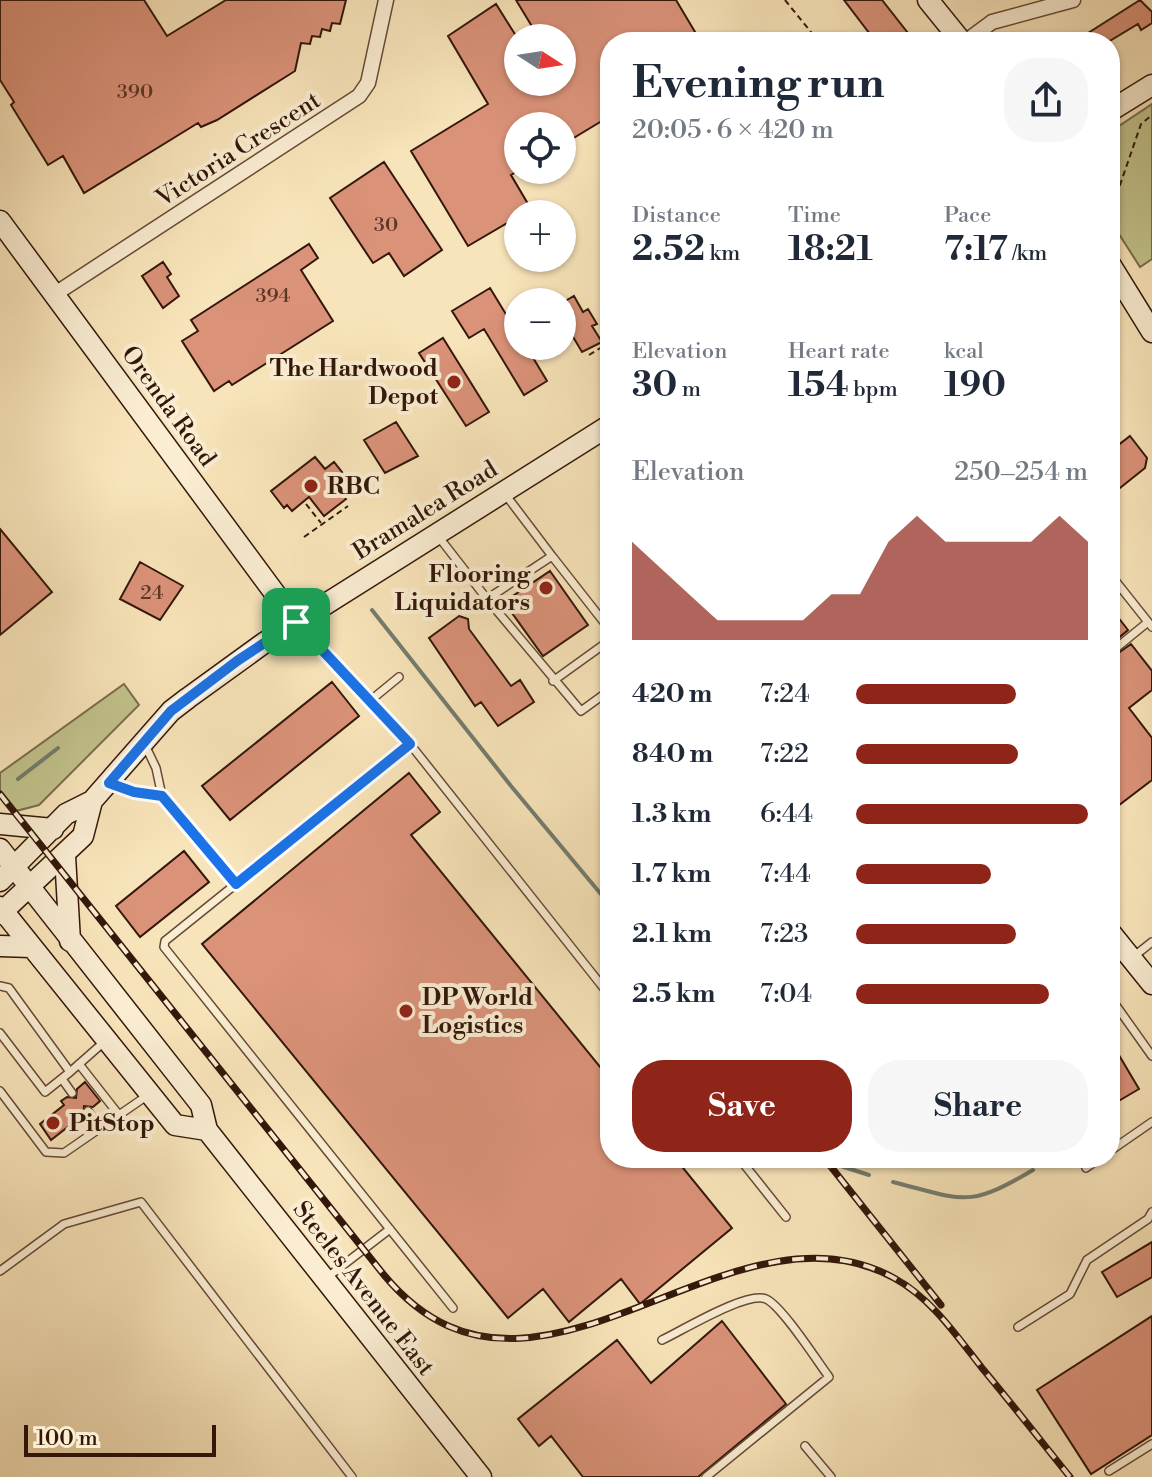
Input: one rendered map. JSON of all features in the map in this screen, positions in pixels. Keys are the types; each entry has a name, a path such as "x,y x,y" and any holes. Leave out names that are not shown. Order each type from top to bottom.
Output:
{"main road":[{"path":"928,0 955,32"},
{"path":"1120,105 1152,85"},
{"name":"Orenda Road","path":"0,221 296,622"},
{"path":"1120,280 1152,332"},
{"name":"Bramalea Road","path":"7,874 66,814 92,801 171,711 188,698 296,622 600,431"},
{"name":"Bramalea Road","path":"1,911 65,856 83,836 92,801"},
{"path":"0,824 53,829"},
{"name":"Steeles Avenue East","path":"0,849 7,874 29,888 201,1105 207,1130 481,1477"},
{"path":"65,856 70,941"},
{"path":"1,911 175,1125 207,1130"},
{"path":"1120,945 1152,984"},
{"path":"0,946 31,947"}],"street":[{"name":"Victoria Crescent","path":"55,294 359,96 368,83 386,0"},
{"path":"978,32 992,22 1073,0"}],"lane":[{"path":"503,492 600,617"},
{"path":"437,534 553,681 581,711 600,697"},
{"path":"487,599 552,556"},
{"path":"1120,586 1150,624 1120,646"},
{"path":"296,622 410,744 600,983"},
{"path":"553,681 600,647"},
{"path":"371,700 399,677"},
{"path":"144,743 156,768 162,796 236,884"},
{"path":"410,744 165,941 164,947 453,1308"},
{"path":"109,783 134,792 162,796"},
{"path":"1131,959 1152,942"},
{"path":"0,986 9,988 70,1072"},
{"path":"1120,1011 1152,1056"},
{"path":"0,1033 45,1092 106,1040"},
{"path":"79,1064 119,1115"},
{"path":"62,1079 72,1093"},
{"path":"0,1091 46,1152 64,1153 149,1093"},
{"path":"88,1111 100,1127"},
{"path":"1120,1144 1152,1122"},
{"path":"747,1168 786,1217"},
{"path":"0,1271 64,1224 141,1202 352,1477"},
{"path":"1018,1327 1070,1294 1087,1260 1148,1219 1152,1212"},
{"path":"325,1280 390,1229"},
{"path":"662,1340 748,1299 765,1298 777,1307 829,1377 706,1477"},
{"path":"1109,1471 1152,1444"},
{"path":"805,1446 831,1477"}],"path":[{"path":"785,0 811,32"},
{"path":"1120,185 1141,124 1152,115"},
{"path":"589,355 600,348"},
{"path":"306,504 322,524"},
{"path":"304,537 348,506"}],"green space":[{"path":"1152,104 1152,259 1140,267 1120,236 1120,125"},
{"path":"124,684 139,705 39,805 16,811 0,790 0,773"}],"building":[{"path":"0,0 144,0 167,36 226,0 346,0 340,24 332,23 330,31 322,29 320,37 312,36 310,44 301,43 295,71 217,120 201,127 198,123 84,193 63,156 48,165 11,105 14,102 0,80"},
{"path":"516,0 676,0 695,32 600,32 600,122 576,137 576,112 504,112 504,184 516,184 526,200 504,200 504,225 468,246 411,151 488,104 448,36 496,4 509,24 504,24 504,96 576,96 576,24 531,24"},
{"path":"844,0 882,0 907,32 868,32"},
{"path":"1140,0 1152,12 1152,23 1141,30 1138,24 1120,35 1120,32 1090,32"},
{"path":"384,162 442,250 404,276 389,253 373,263 330,198"},
{"path":"309,244 318,258 301,270 333,321 232,385 229,381 214,391 182,341 198,331 191,320"},
{"path":"163,262 171,274 167,277 179,296 163,308 142,276"},
{"path":"490,288 504,311 504,360 534,360 547,381 524,395 484,329 469,338 452,311"},
{"path":"576,300 583,312 588,309 597,324 592,326 600,339 600,343 582,352 576,342"},
{"name":"The Hardwood Depot","path":"443,338 489,412 466,426 419,353"},
{"path":"396,422 418,456 385,473 364,440"},
{"path":"1130,436 1147,458 1145,468 1120,488 1120,444"},
{"name":"RBC","path":"315,457 325,469 334,462 349,481 341,491 346,499 324,516 309,497 292,511 287,505 284,508 271,491"},
{"path":"0,529 52,592 0,635"},
{"path":"140,562 183,586 160,620 120,599"},
{"path":"550,571 588,625 543,656 504,602"},
{"path":"459,616 468,619 469,629 511,686 520,680 534,702 498,726 481,702 475,706 429,638"},
{"path":"1120,620 1128,630 1120,637"},
{"path":"1131,644 1152,671 1152,690 1129,708 1152,738 1152,780 1120,804 1120,652"},
{"path":"332,682 359,716 230,820 202,786"},
{"name":"DP World Logistics","path":"409,773 440,812 411,835 600,1067 600,1168 683,1168 732,1228 640,1304 621,1279 569,1322 543,1289 508,1318 202,944"},
{"path":"184,851 209,882 140,937 116,906"},
{"path":"1120,1057 1139,1089 1120,1100"},
{"path":"85,1082 100,1101 93,1107 84,1106 83,1115 51,1140 40,1124 64,1105 61,1101 67,1097 76,1098 77,1089"},
{"path":"1152,1242 1152,1277 1117,1297 1102,1272"},
{"path":"1152,1316 1152,1435 1091,1474 1037,1390"},
{"path":"722,1321 786,1404 698,1477 583,1477 551,1436 539,1446 518,1419 617,1340 651,1383"}],"waterway":[{"path":"372,610 600,893"},
{"path":"18,779 58,748"},
{"path":"847,1168 869,1175"},
{"path":"893,1182 951,1196 978,1196 1033,1170"}],"railway":[{"path":"0,794 384,1275 442,1323 503,1338 567,1331 698,1284 765,1264 830,1259 894,1278 920,1296 952,1330 1070,1477"},
{"path":"832,1168 941,1305"}],"place":[{"name":"The Hardwood Depot","path":"454,382"},
{"name":"RBC","path":"311,486"},
{"name":"Flooring Liquidators","path":"546,588"},
{"name":"DP World Logistics","path":"406,1011"},
{"name":"PitStop","path":"53,1123"}],"route":[{"path":"296,622 410,744 236,884 178,811 162,796 134,792 109,783 171,711 237,661 296,622"}]}
